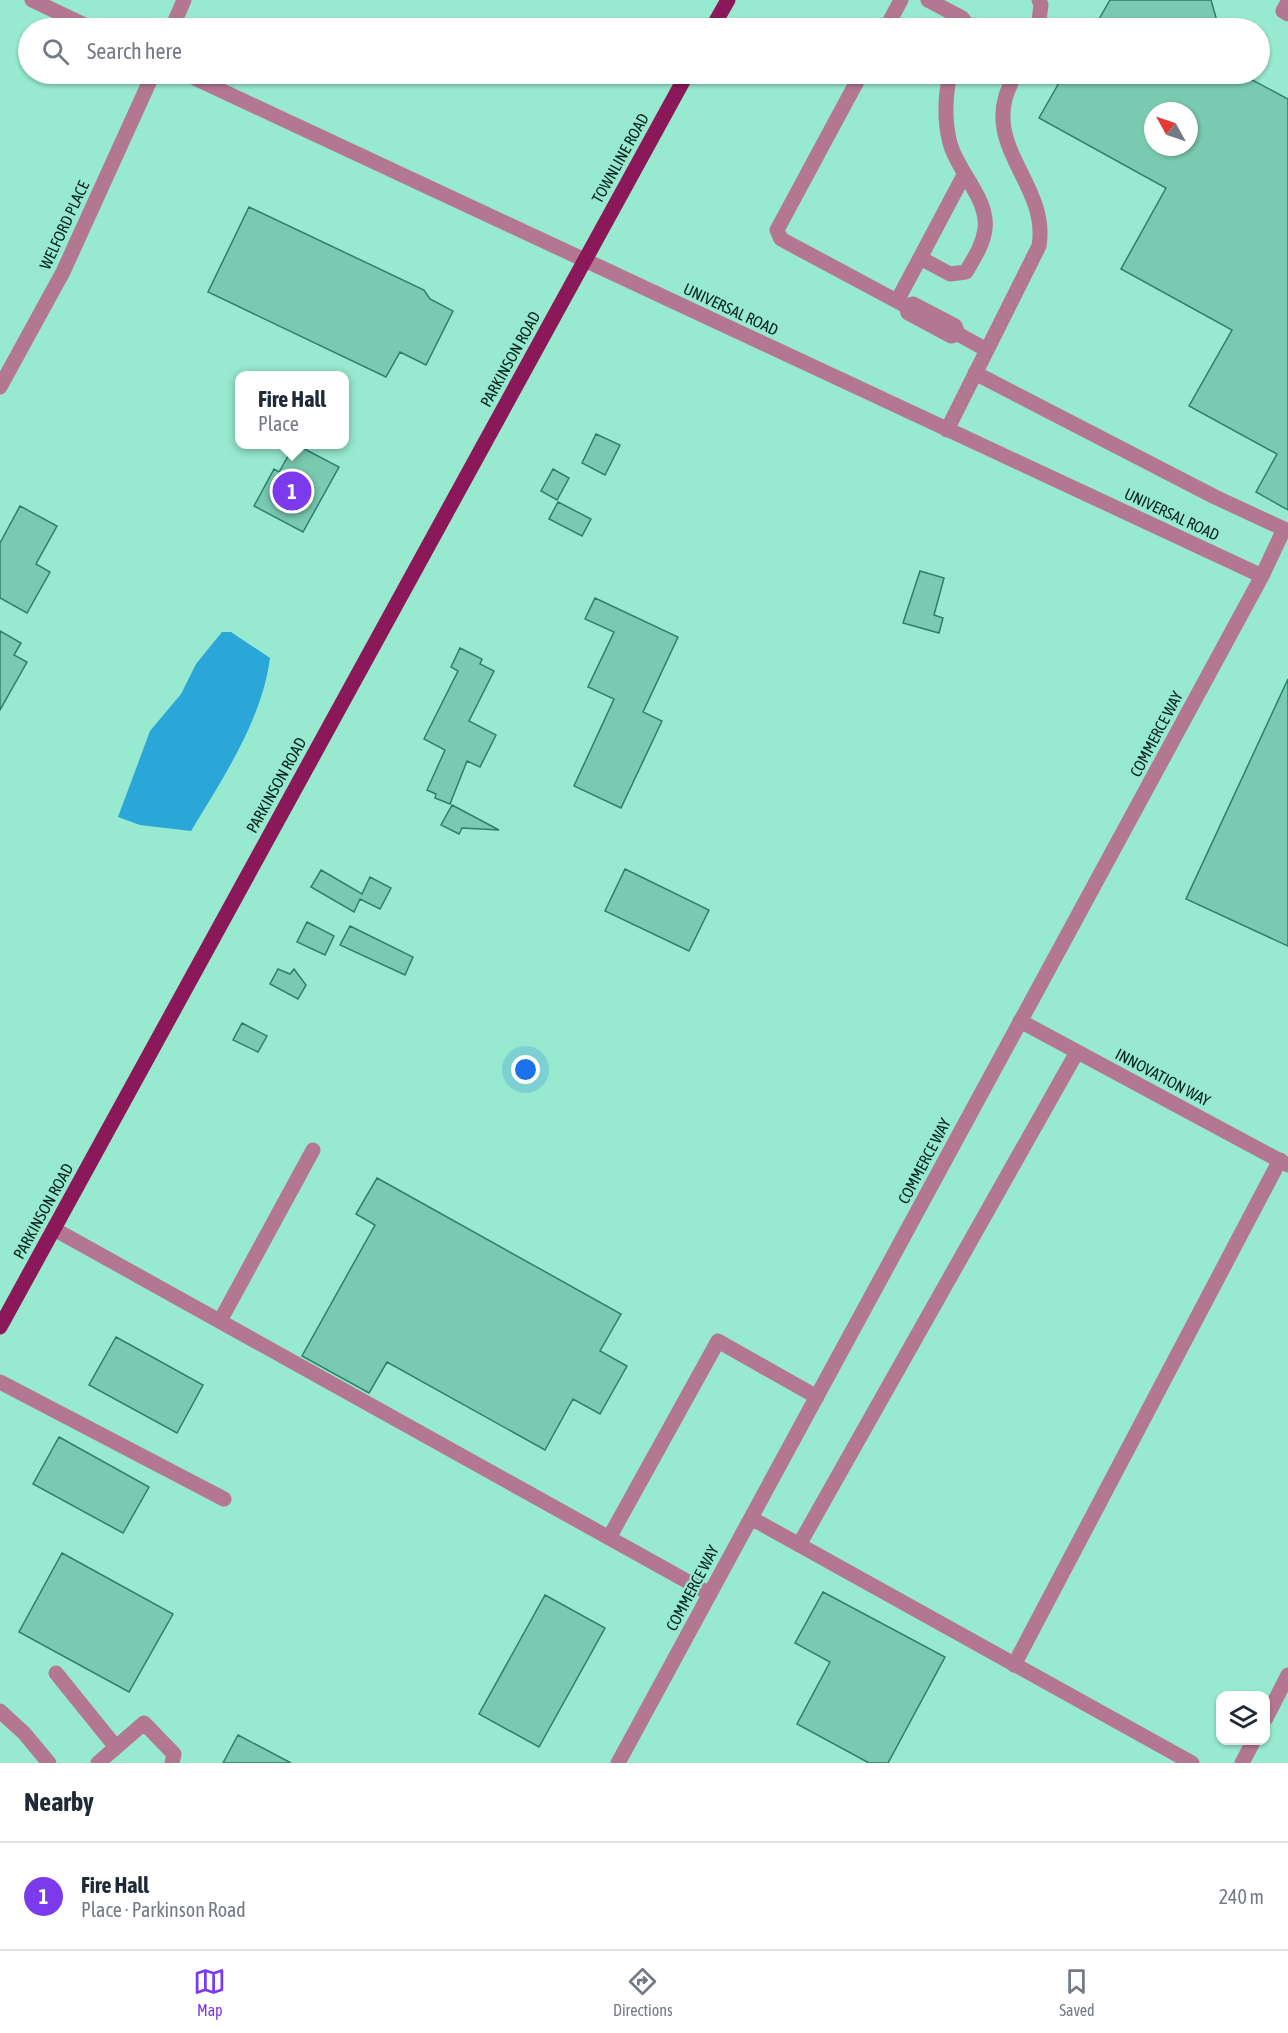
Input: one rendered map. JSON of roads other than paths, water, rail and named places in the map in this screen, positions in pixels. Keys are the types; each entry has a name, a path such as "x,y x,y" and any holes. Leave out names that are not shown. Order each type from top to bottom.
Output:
{"main road":[{"path":"718,18 728,0"},
{"name":"TOWNLINE ROAD","path":"584,261 681,84"},
{"name":"PARKINSON ROAD","path":"0,1327 584,261"}],"street":[{"path":"32,0 70,18"},
{"path":"176,18 184,0"},
{"path":"892,18 902,0"},
{"path":"928,0 962,18"},
{"path":"1039,0 1041,5 1039,18"},
{"path":"1288,2 1283,11 1288,14"},
{"name":"WELFORD PLACE","path":"0,387 63,272 148,84"},
{"name":"UNIVERSAL ROAD","path":"207,84 1262,576"},
{"path":"856,84 777,230 781,240 902,304 913,304 956,326 958,334 987,350"},
{"path":"920,258 950,274 966,272 980,246 985,221 980,203 950,145 946,117 948,84"},
{"path":"947,430 1039,246 1042,231 1025,183 1007,147 1002,108 1010,84"},
{"path":"902,304 920,258 964,175"},
{"path":"975,373 1215,497 1286,530"},
{"name":"COMMERCE WAY","path":"618,1763 1286,530"},
{"name":"INNOVATION WAY","path":"1020,1021 1284,1163"},
{"path":"799,1545 1077,1052"},
{"path":"220,1321 313,1150"},
{"path":"1014,1665 1284,1163"},
{"path":"54,1229 710,1594"},
{"path":"609,1538 718,1341 817,1397"},
{"path":"0,1382 224,1499"},
{"path":"751,1518 1192,1763"},
{"path":"56,1673 115,1746"},
{"path":"1270,1710 1288,1675"},
{"path":"0,1711 24,1733 49,1763"},
{"path":"98,1763 144,1723 174,1754 172,1763"},
{"path":"1242,1763 1251,1745"}],"water":[{"path":"222,632 231,632 270,658 259,704 240,748 191,831 140,825 118,817 150,731 181,694 196,664"}],"place":[{"name":"Fire Hall","path":"292,491"}]}
